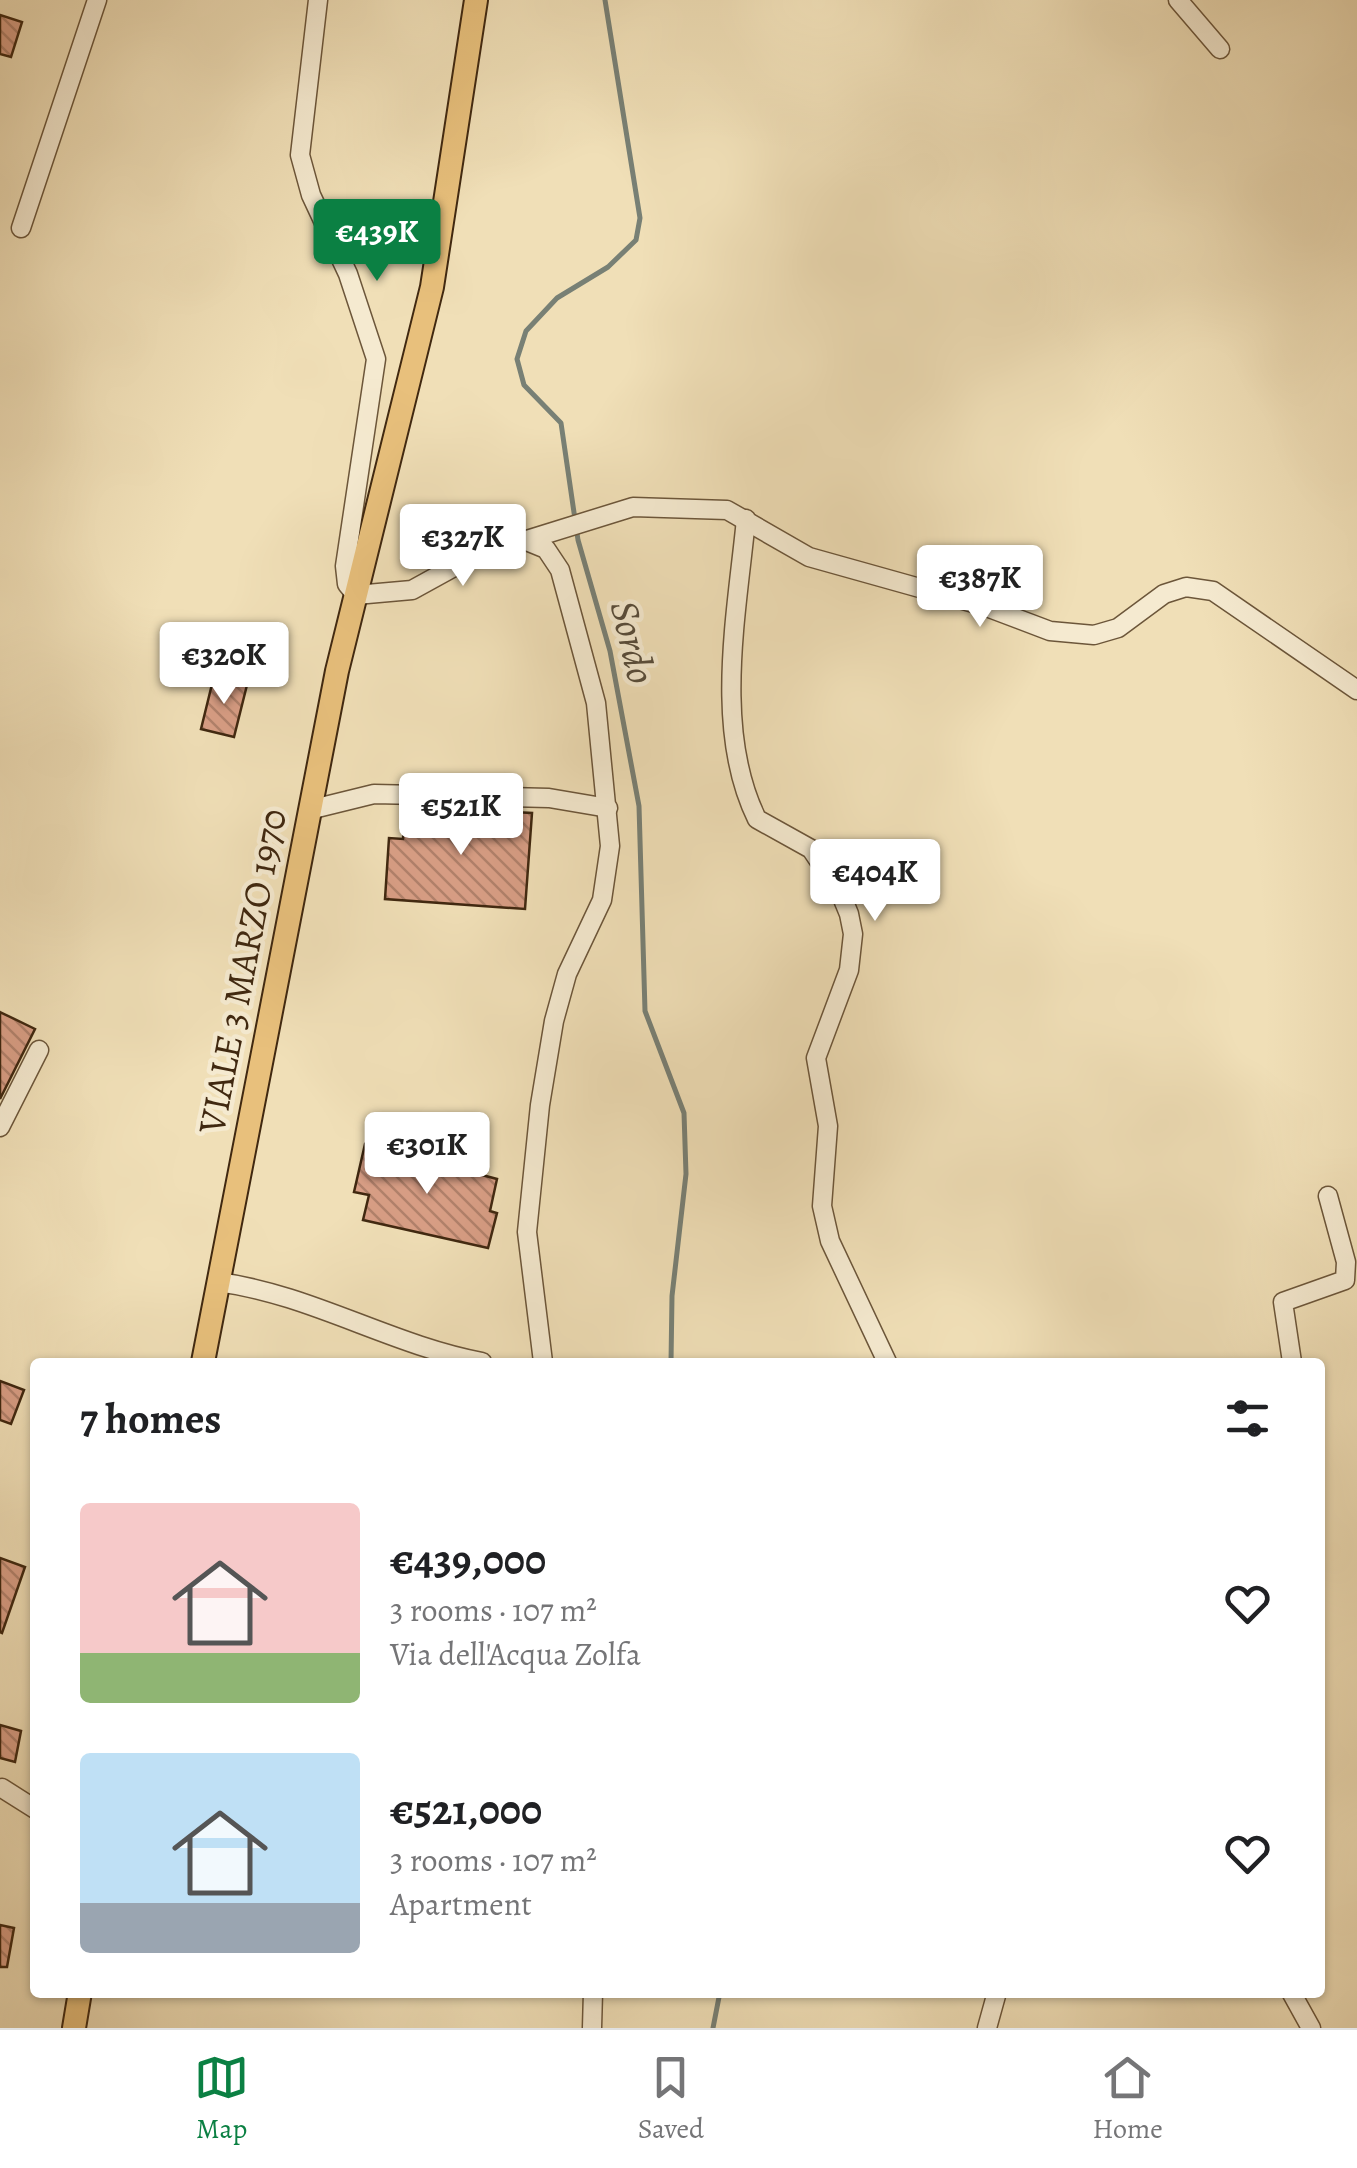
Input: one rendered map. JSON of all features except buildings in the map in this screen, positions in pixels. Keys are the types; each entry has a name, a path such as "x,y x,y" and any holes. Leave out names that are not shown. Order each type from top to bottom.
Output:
{"main road":[{"name":"VIALE 3 MARZO 1970","path":"204,1358 309,810 356,595 432,287 476,0"},
{"path":"74,2028 79,1998"}],"street":[{"path":"21,228 97,0"},
{"path":"318,0 300,155 311,195 348,274 376,358 345,566 347,584 356,595 412,590 472,557 633,507 727,510 808,557 984,606 1050,631 1094,635 1118,628 1164,594 1186,588 1213,591 1357,690"},
{"path":"1178,0 1220,49"},
{"path":"746,519 732,671 736,738 757,819 810,849 840,892 849,914 853,934 849,970 816,1058 828,1126 822,1206 830,1240 885,1358"},
{"path":"523,540 546,549 560,570 596,702 610,846 602,900 567,974 540,1106 527,1232 543,1358"},
{"path":"309,810 374,794 549,798 608,808"},
{"path":"0,1127 39,1050"},
{"path":"1291,1358 1283,1302 1345,1280 1346,1262 1328,1196"},
{"path":"218,1282 264,1288 434,1353 461,1358"},
{"path":"1,1788 30,1790"},
{"path":"1,1788 30,1806"},
{"path":"592,2028 594,1998"},
{"path":"987,2028 996,1998"},
{"path":"1295,1998 1310,2028"}],"waterway":[{"name":"Sordo","path":"605,0 640,218 636,240 608,267 557,298 526,331 517,359 524,385 561,423 578,540 610,651 639,806 645,1011 684,1113 686,1174 672,1296 671,1358"},
{"name":"Sordo","path":"713,2028 719,1998"}]}
